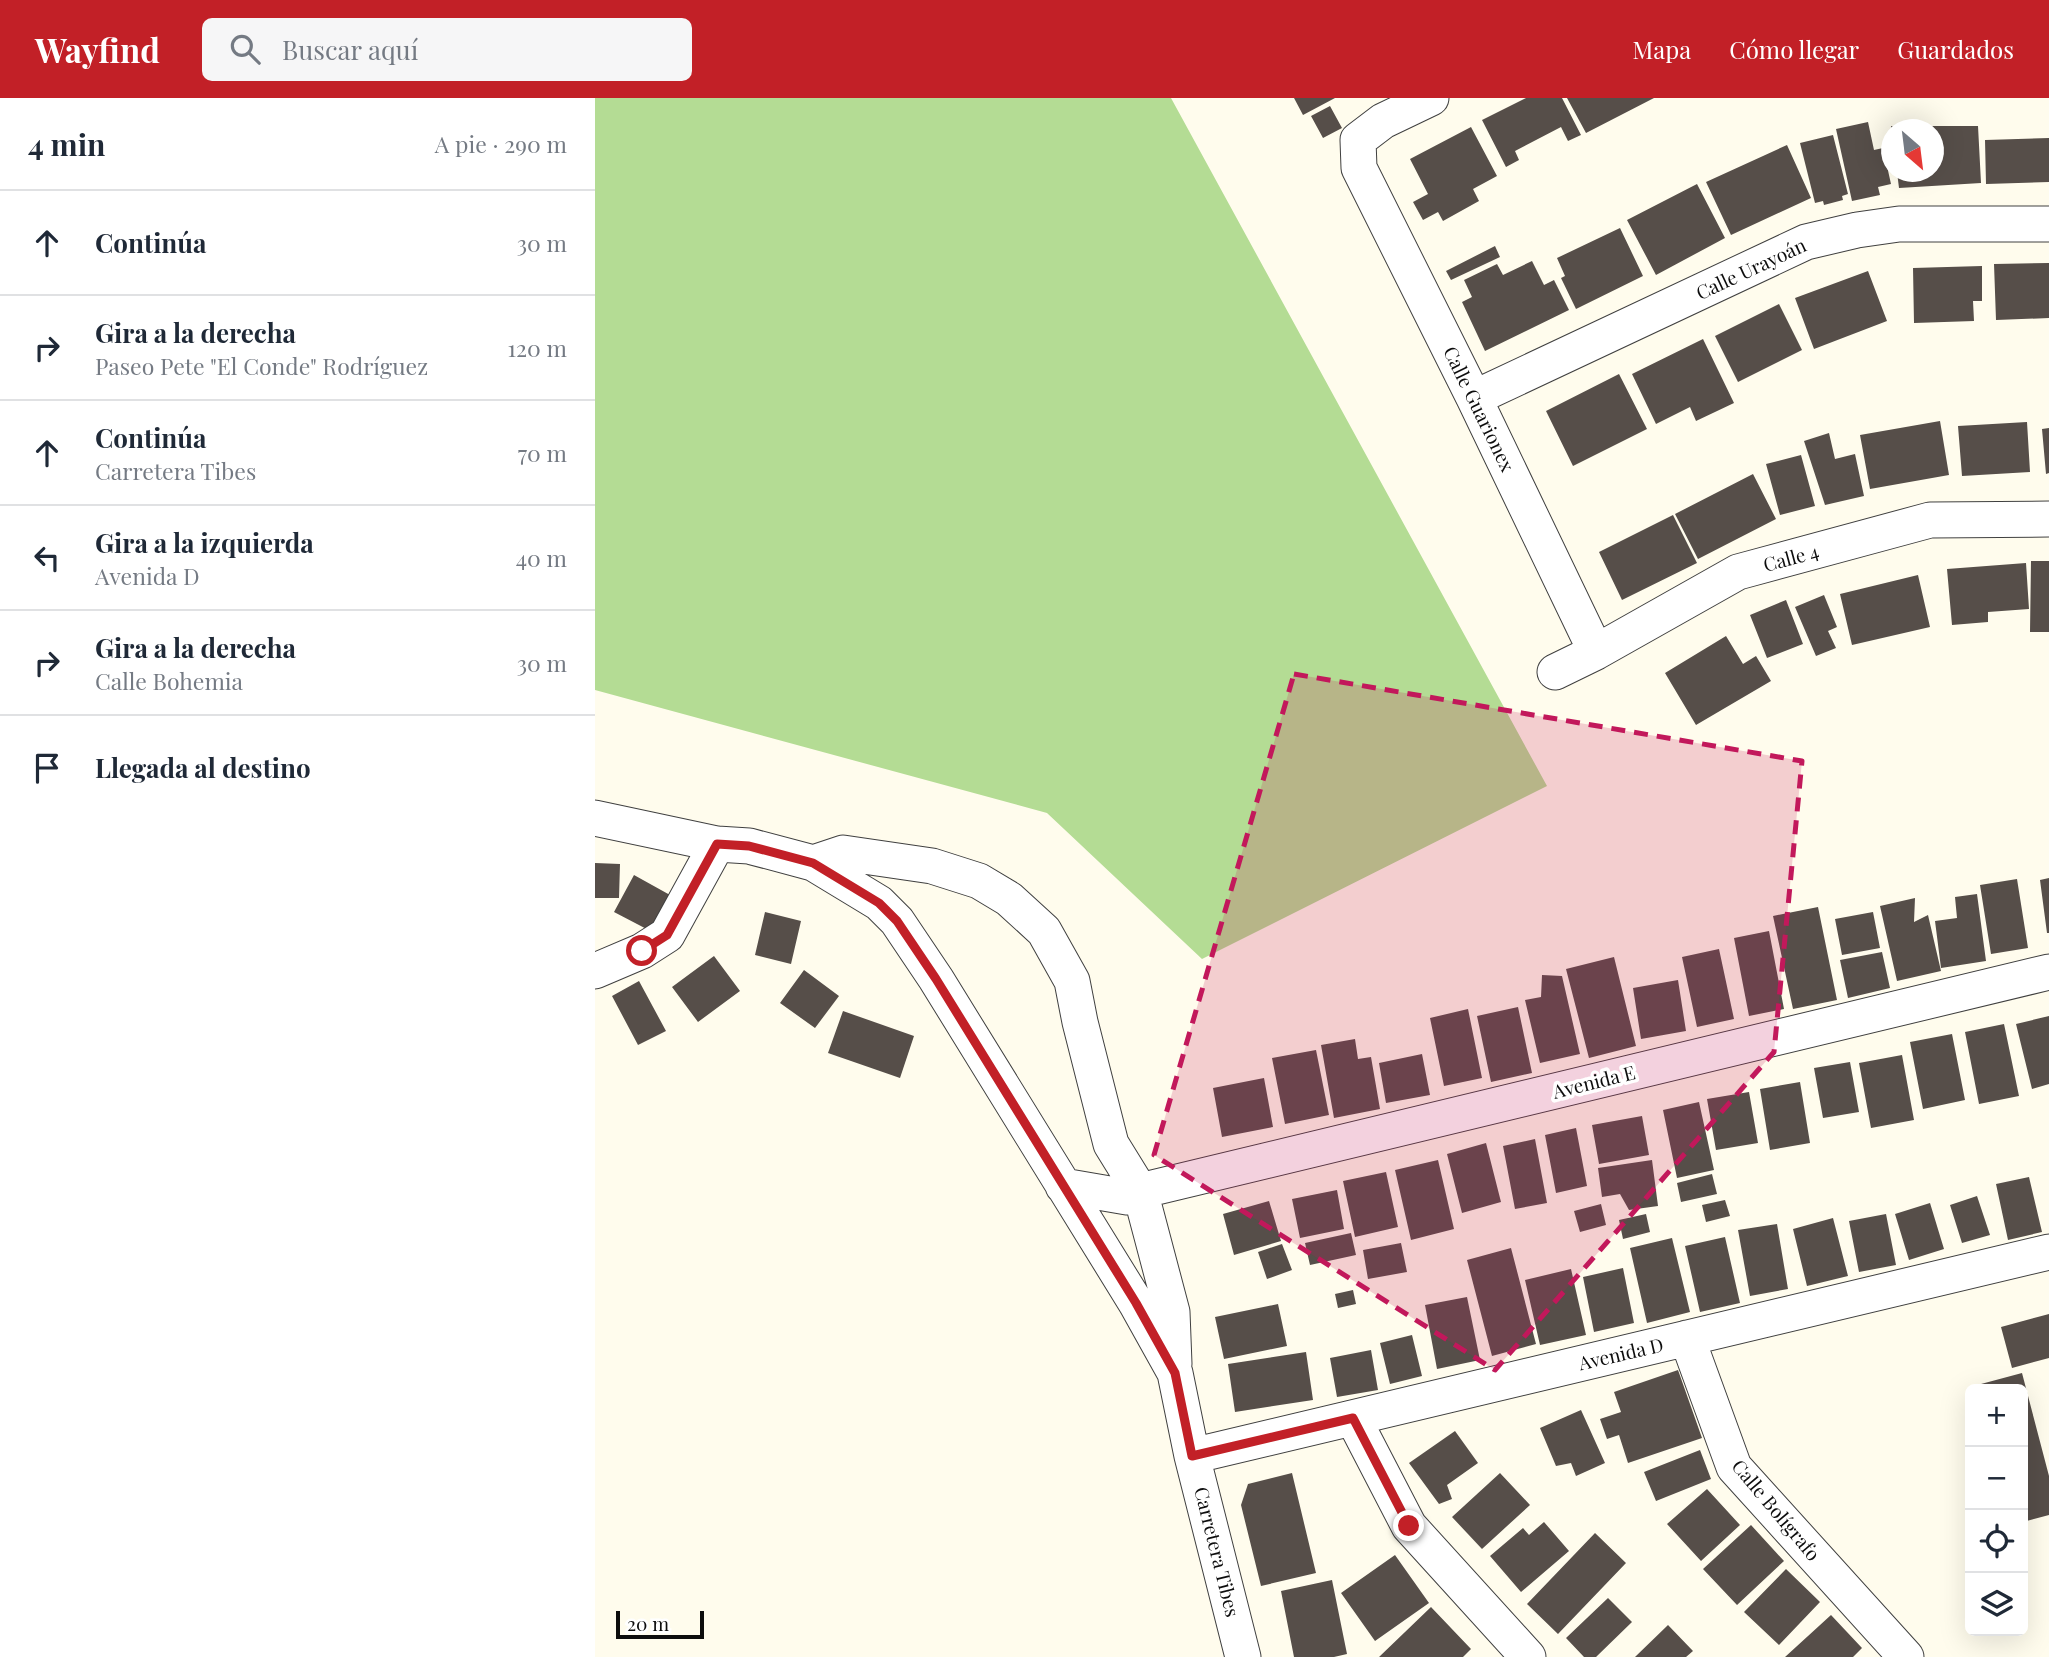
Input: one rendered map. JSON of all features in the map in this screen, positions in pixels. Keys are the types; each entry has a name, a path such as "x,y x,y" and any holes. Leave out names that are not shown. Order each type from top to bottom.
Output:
{"street":[{"name":"Calle Guarionex","path":"1431,98 1383,121 1358,140 1359,168 1474,398 1596,652"},
{"name":"Calle Urayoán","path":"1474,398 1806,242 1899,224 2049,224"},
{"name":"Calle 4","path":"1555,672 1596,652 1738,572 1930,520 2049,519"},
{"path":"595,818 717,844 749,846 813,863 843,853 932,866 979,881 1009,899 1044,931 1072,981 1111,1144 1140,1191 1172,1312 1175,1373"},
{"path":"595,971 642,951 667,935 717,844"},
{"name":"Carretera Tibes","path":"813,863 879,903 897,921 936,979 1136,1303 1175,1373 1192,1456 1243,1657"},
{"path":"879,903 906,885 943,870"},
{"name":"Avenida E","path":"1063,1186 1127,1198 1140,1191 2049,972"},
{"name":"Avenida D","path":"1192,1456 2049,1252"},
{"name":"Calle Bolígrafo","path":"1687,1338 1734,1466 1906,1657"},
{"path":"1353,1418 1409,1526 1528,1657"}],"highlighted area":[{"path":"1294,674 1802,761 1774,1052 1495,1370 1154,1155"}],"green space":[{"path":"595,98 1171,98 1547,786 1202,959 1047,813 595,690"}],"building":[{"path":"1294,98 1335,98 1303,115"},
{"path":"1526,98 1562,98 1581,135 1568,141 1561,127 1515,151 1519,160 1506,167 1482,120"},
{"path":"1567,98 1654,98 1586,133"},
{"path":"1330,106 1342,128 1323,138 1311,116"},
{"path":"1868,122 1874,150 1881,148 1881,182 1891,184 1878,187 1880,195 1852,201 1836,129"},
{"path":"1944,126 1978,126 1981,183 1899,188 1898,182 1944,182"},
{"path":"1471,127 1497,176 1473,189 1479,201 1443,221 1438,212 1423,220 1413,202 1428,194 1410,159"},
{"path":"1833,135 1848,194 1842,196 1843,200 1824,205 1823,201 1815,203 1800,143"},
{"path":"2049,138 2049,182 1986,184 1985,140"},
{"path":"1787,145 1811,198 1731,235 1706,182"},
{"path":"1697,184 1725,238 1656,275 1627,220"},
{"path":"1620,228 1643,276 1576,309 1561,278 1565,276 1557,258"},
{"path":"1495,246 1500,257 1451,280 1446,271"},
{"path":"1532,261 1544,285 1554,280 1569,310 1485,351 1462,302 1472,297 1464,280 1497,264 1503,275"},
{"path":"2049,263 2049,318 1996,320 1994,264"},
{"path":"1982,266 1982,301 1973,301 1974,321 1914,323 1913,268"},
{"path":"1868,271 1887,321 1814,349 1795,298"},
{"path":"1779,304 1802,350 1738,382 1715,336"},
{"path":"1703,339 1734,403 1696,421 1690,407 1656,424 1632,374"},
{"path":"1619,374 1647,429 1573,466 1546,411"},
{"path":"1940,421 1949,475 1870,489 1860,435"},
{"path":"2027,422 2030,472 1962,476 1958,426"},
{"path":"2049,428 2049,473 2046,474 2042,429"},
{"path":"1829,433 1835,459 1855,454 1864,496 1825,505 1804,441"},
{"path":"1801,455 1815,506 1780,515 1766,464"},
{"path":"1753,474 1776,519 1698,559 1675,514"},
{"path":"1673,515 1697,563 1622,600 1599,552"},
{"path":"2031,561 2049,561 2049,632 2030,632"},
{"path":"2026,563 2029,609 1988,612 1988,622 1952,625 1947,569"},
{"path":"1918,575 1930,627 1852,645 1840,594"},
{"path":"1824,595 1837,627 1828,631 1836,648 1816,656 1795,607"},
{"path":"1786,600 1803,644 1767,658 1750,615"},
{"path":"1726,636 1743,664 1756,656 1771,681 1696,725 1665,673"},
{"path":"595,863 620,864 619,898 595,898"},
{"path":"634,875 679,900 660,936 614,912"},
{"path":"2049,878 2049,933 2047,933 2040,880"},
{"path":"2017,879 2028,948 1991,954 1980,885"},
{"path":"1977,894 1986,961 1941,968 1935,921 1957,918 1955,897"},
{"path":"1915,898 1914,922 1928,915 1941,971 1897,981 1880,906"},
{"path":"1818,907 1837,1000 1793,1009 1773,916"},
{"path":"765,912 801,921 791,964 755,955"},
{"path":"1873,912 1880,948 1842,955 1835,919"},
{"path":"1769,931 1784,1009 1749,1016 1734,938"},
{"path":"1719,949 1734,1019 1697,1027 1682,957"},
{"path":"1882,952 1890,988 1848,998 1840,960"},
{"path":"714,956 740,991 698,1022 672,987"},
{"path":"1614,957 1636,1046 1589,1058 1566,969"},
{"path":"804,970 839,996 815,1028 780,1003"},
{"path":"1542,975 1562,976 1580,1054 1540,1063 1525,1000 1541,997"},
{"path":"1678,980 1686,1031 1641,1039 1633,988"},
{"path":"639,981 666,1031 638,1045 612,996"},
{"path":"1518,1007 1532,1073 1491,1082 1477,1016"},
{"path":"1468,1009 1482,1078 1444,1086 1430,1018"},
{"path":"843,1011 914,1036 900,1078 828,1053"},
{"path":"2049,1016 2049,1084 2032,1089 2016,1024"},
{"path":"2004,1024 2019,1096 1979,1104 1965,1032"},
{"path":"1952,1034 1965,1100 1923,1109 1910,1042"},
{"path":"1355,1039 1358,1059 1371,1057 1380,1109 1334,1118 1321,1045"},
{"path":"1316,1050 1329,1115 1285,1124 1272,1058"},
{"path":"1422,1054 1430,1095 1386,1103 1379,1063"},
{"path":"1902,1055 1914,1120 1871,1128 1859,1063"},
{"path":"1850,1062 1859,1112 1823,1118 1814,1068"},
{"path":"1264,1078 1273,1127 1222,1137 1213,1088"},
{"path":"1800,1082 1810,1143 1770,1150 1760,1089"},
{"path":"1749,1092 1758,1143 1716,1150 1707,1099"},
{"path":"1699,1102 1714,1170 1677,1178 1663,1110"},
{"path":"1642,1116 1649,1155 1599,1164 1592,1125"},
{"path":"1576,1128 1587,1186 1556,1193 1545,1135"},
{"path":"1535,1139 1547,1203 1515,1209 1503,1146"},
{"path":"1486,1143 1501,1202 1462,1213 1447,1154"},
{"path":"1438,1160 1454,1229 1411,1240 1395,1170"},
{"path":"1652,1160 1658,1206 1629,1210 1620,1194 1602,1197 1598,1168"},
{"path":"1386,1172 1398,1227 1355,1237 1343,1181"},
{"path":"1712,1174 1717,1194 1681,1202 1677,1183"},
{"path":"2029,1177 2042,1232 2008,1240 1996,1184"},
{"path":"1337,1190 1344,1229 1300,1238 1292,1199"},
{"path":"1977,1196 1990,1235 1962,1243 1950,1205"},
{"path":"1725,1200 1730,1216 1706,1222 1702,1205"},
{"path":"1269,1201 1281,1241 1234,1255 1223,1214"},
{"path":"1930,1203 1944,1249 1909,1260 1895,1214"},
{"path":"1601,1204 1606,1225 1580,1232 1574,1211"},
{"path":"1646,1214 1650,1232 1623,1239 1619,1220"},
{"path":"1886,1214 1896,1265 1859,1272 1849,1221"},
{"path":"1833,1218 1848,1276 1807,1286 1793,1229"},
{"path":"1777,1224 1788,1289 1750,1296 1738,1230"},
{"path":"1351,1233 1356,1255 1310,1265 1305,1243"},
{"path":"1725,1237 1740,1303 1700,1312 1685,1246"},
{"path":"1672,1238 1690,1312 1647,1323 1630,1248"},
{"path":"1401,1243 1407,1272 1368,1279 1363,1250"},
{"path":"1282,1244 1292,1270 1267,1279 1258,1252"},
{"path":"1511,1248 1536,1344 1492,1356 1467,1260"},
{"path":"1623,1268 1634,1323 1594,1332 1583,1277"},
{"path":"1571,1269 1586,1335 1540,1345 1525,1280"},
{"path":"1353,1290 1356,1304 1338,1308 1335,1294"},
{"path":"1467,1297 1480,1360 1437,1369 1425,1305"},
{"path":"1278,1304 1287,1346 1224,1359 1215,1317"},
{"path":"2049,1314 2049,1358 2012,1368 2001,1327"},
{"path":"1412,1335 1422,1376 1390,1384 1380,1343"},
{"path":"1371,1350 1378,1390 1337,1397 1330,1358"},
{"path":"1306,1352 1313,1400 1235,1412 1228,1364"},
{"path":"1678,1370 1702,1438 1628,1463 1619,1435 1607,1439 1600,1419 1621,1412 1614,1392"},
{"path":"2022,1373 2025,1384 1981,1384"},
{"path":"2028,1396 2049,1476 2049,1515 2028,1521"},
{"path":"1581,1410 1605,1463 1576,1476 1571,1463 1556,1466 1540,1428"},
{"path":"1455,1431 1478,1463 1447,1485 1452,1499 1439,1504 1409,1463"},
{"path":"1700,1450 1711,1479 1656,1501 1644,1472"},
{"path":"1292,1473 1316,1573 1261,1586 1241,1505 1248,1484"},
{"path":"1500,1473 1530,1505 1482,1549 1452,1517"},
{"path":"1707,1489 1740,1525 1701,1561 1667,1524"},
{"path":"1544,1522 1569,1551 1521,1592 1490,1556 1523,1528 1529,1535"},
{"path":"1751,1525 1784,1561 1737,1605 1703,1569"},
{"path":"1595,1533 1626,1563 1558,1634 1527,1604"},
{"path":"1395,1555 1429,1603 1375,1641 1341,1593"},
{"path":"1786,1569 1820,1602 1779,1645 1744,1612"},
{"path":"1332,1580 1347,1654 1334,1657 1294,1657 1281,1591"},
{"path":"1608,1598 1632,1622 1596,1657 1584,1657 1566,1638"},
{"path":"1431,1607 1471,1649 1463,1657 1379,1657"},
{"path":"1831,1615 1862,1648 1853,1657 1785,1657"},
{"path":"1668,1625 1693,1651 1686,1657 1635,1657"}],"route":[{"path":"642,951 667,935 717,844 749,846 813,863 879,903 897,921 936,979 1136,1303 1175,1373 1192,1456 1353,1418 1409,1526"}]}
